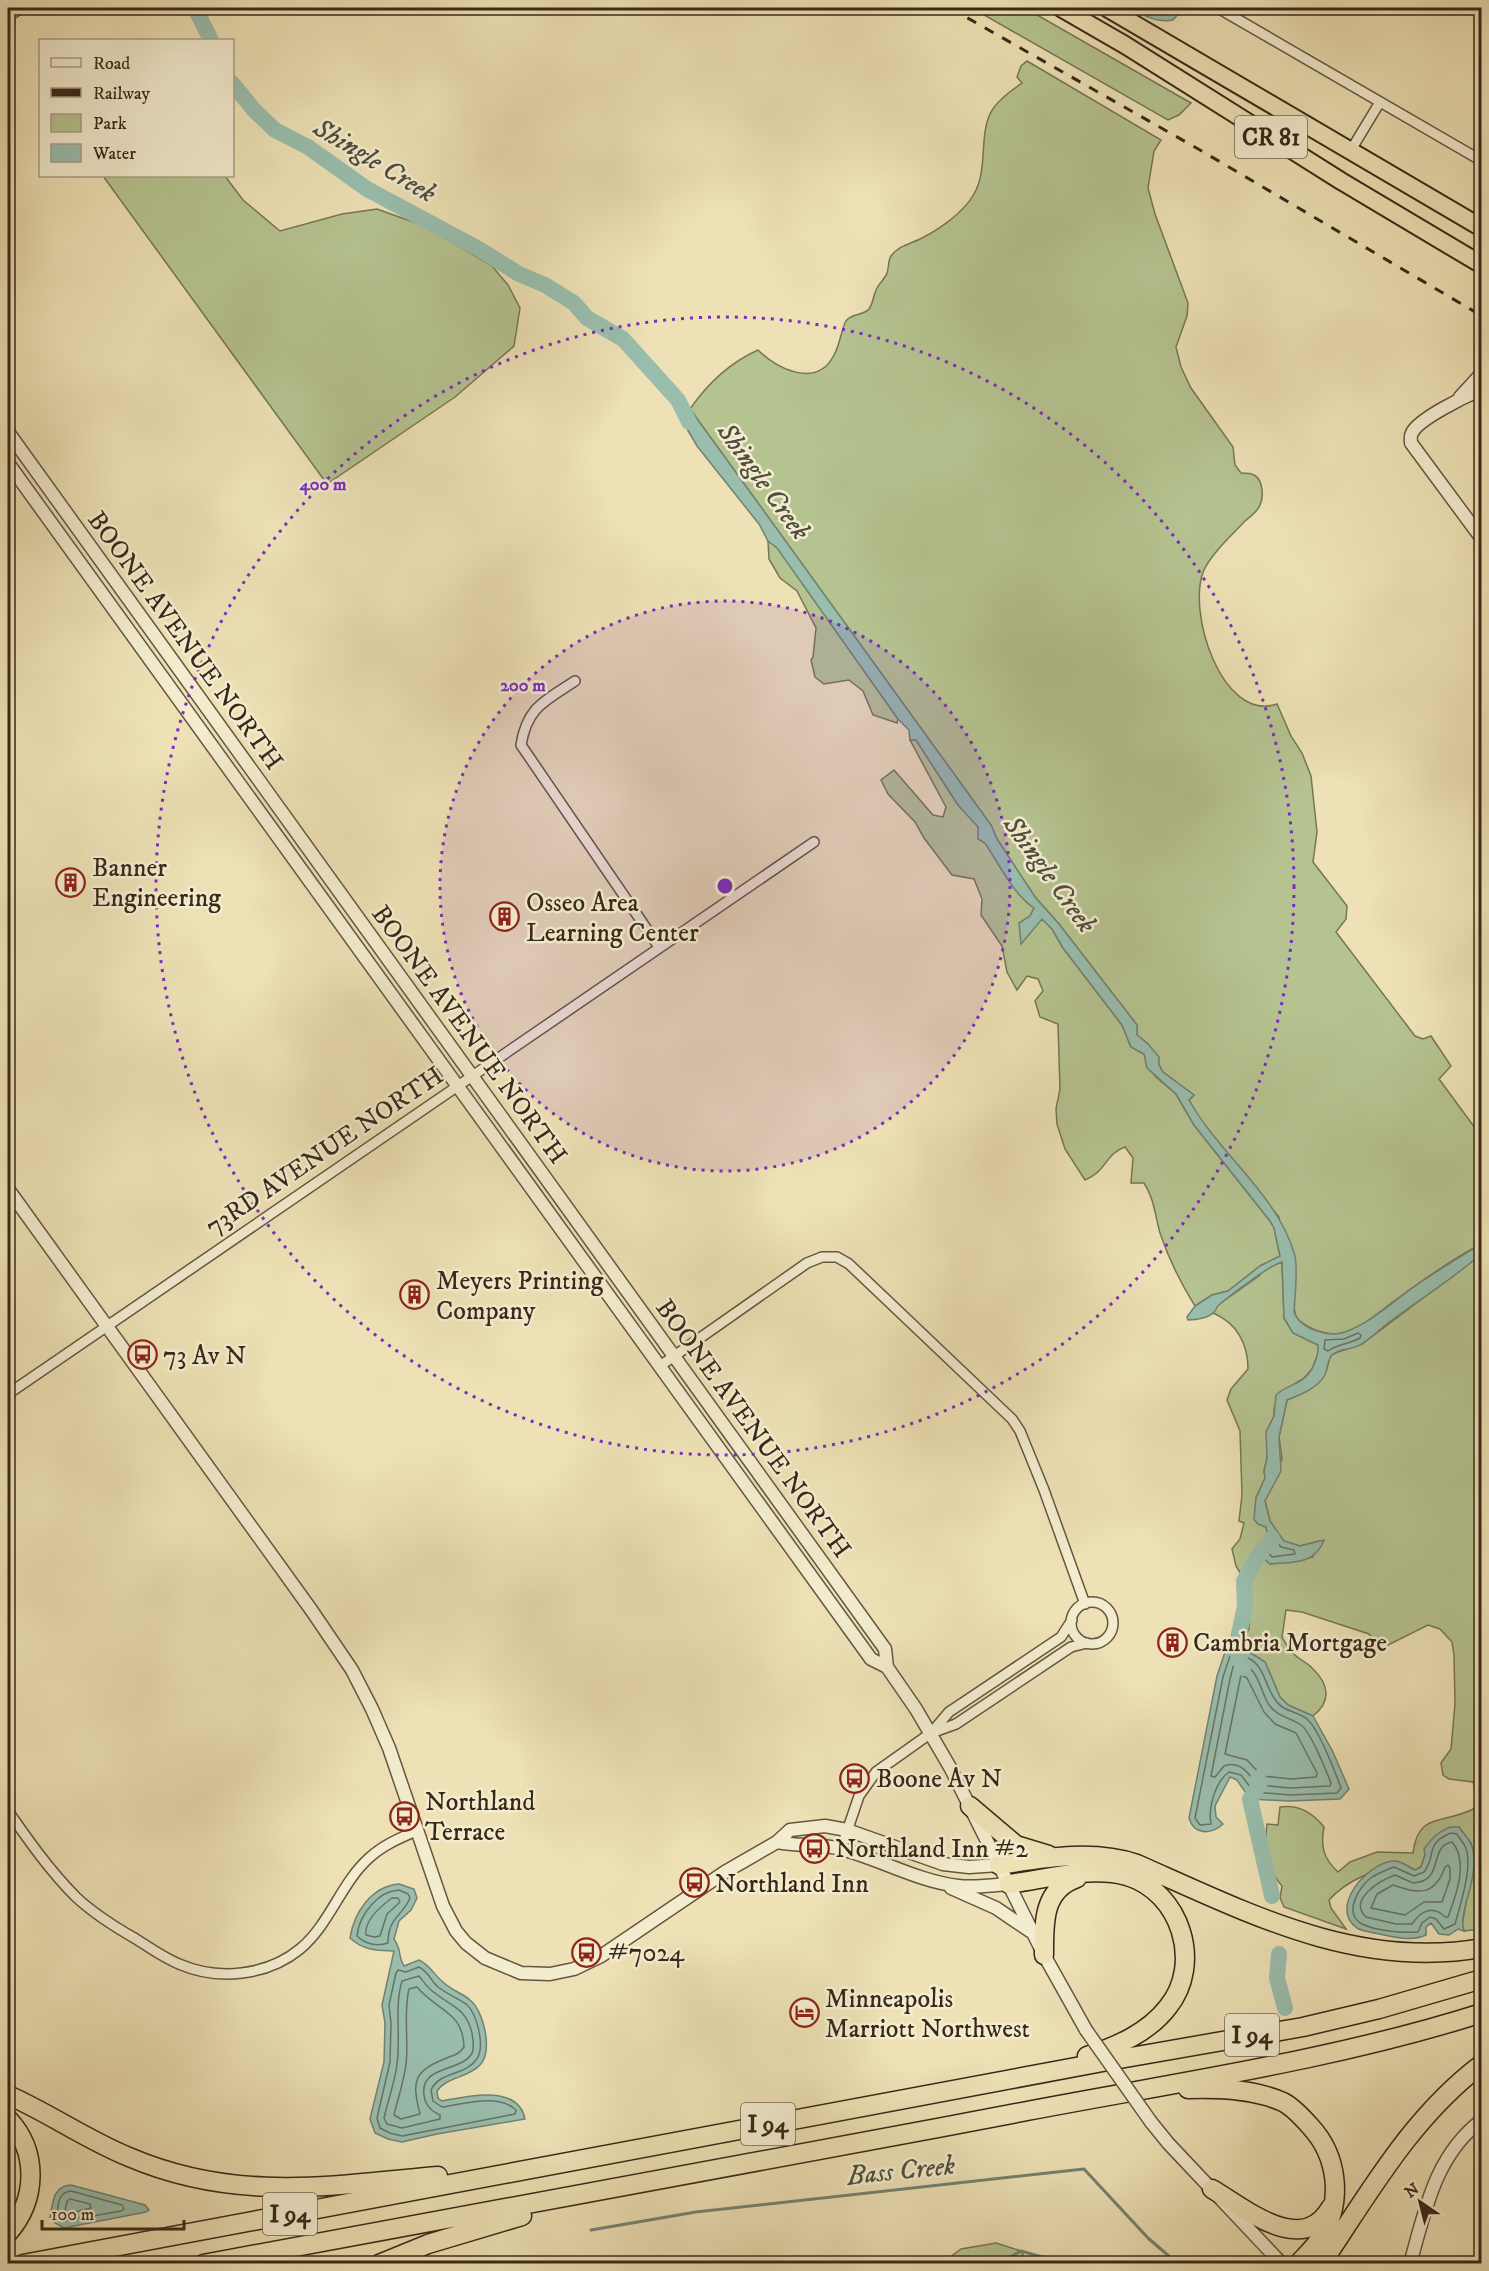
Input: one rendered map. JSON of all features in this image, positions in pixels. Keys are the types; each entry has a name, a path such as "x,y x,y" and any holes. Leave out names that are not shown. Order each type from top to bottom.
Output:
{"highway":[{"name":"CR 81","path":"1061,8 1482,265"},
{"name":"CR 81","path":"1107,8 1482,228"},
{"path":"970,1806 1016,1845 1038,1853 1066,1858"},
{"path":"999,1865 1094,1855 1124,1859 1296,1932 1344,1945 1416,1953 1482,1948"},
{"path":"981,2085 1058,2066 1116,2045 1141,2032 1157,2020 1175,1998 1183,1975 1185,1957 1181,1929 1173,1913 1156,1893 1139,1881 1119,1875 1095,1873 1009,1884"},
{"path":"1044,1955 1044,1917 1051,1898 1072,1880 1095,1873"},
{"name":"I 94","path":"23,2264 1321,2023 1482,1979"},
{"name":"I 94","path":"203,2264 1350,2049 1482,2013"},
{"path":"1320,2264 1377,2178 1420,2123 1448,2093 1482,2064"},
{"path":"1130,2092 1223,2090 1263,2095 1282,2102 1304,2119 1322,2140 1334,2172 1335,2200 1331,2217 1322,2236 1298,2264"},
{"path":"8,2095 128,2157 182,2175 226,2185 311,2188 556,2165"},
{"path":"8,2119 17,2131 28,2155 31,2180 24,2209 8,2233"},
{"path":"379,2264 428,2244 620,2187"},
{"path":"1212,2189 1271,2223 1288,2230 1302,2229 1319,2221 1335,2200"}],"main road":[{"path":"8,14 18,8"}],"street":[{"path":"1218,8 1482,161"},
{"path":"1351,150 1380,102"},
{"path":"1458,400 1482,373"},
{"path":"1482,389 1458,400 1417,426 1410,435 1411,443 1482,539"},
{"name":"BOONE AVENUE NORTH","path":"8,432 885,1649 887,1667 931,1733 1044,1955 1086,2030 1168,2143 1282,2264"},
{"name":"BOONE AVENUE NORTH","path":"8,463 871,1659 887,1667"},
{"path":"575,681 534,711 524,727 521,745 659,947"},
{"name":"73RD AVENUE NORTH","path":"8,1394 814,842"},
{"path":"8,1189 352,1670 388,1748 443,1906 456,1931 478,1954 496,1964 521,1972 537,1974 562,1972 587,1964 742,1860 777,1842 790,1830 825,1827 847,1830 943,1864 969,1867 999,1865"},
{"path":"660,1366 807,1263 822,1257 837,1257 849,1264 1002,1408 1020,1431 1085,1604"},
{"path":"841,1849 859,1796 870,1778 931,1733 949,1712 1061,1637 1075,1612 1085,1604 1093,1602 1104,1606 1110,1612 1113,1621 1110,1634 1104,1641 1071,1647 956,1725 931,1733"},
{"path":"1072,1620 1072,1628 1076,1636 1087,1643"},
{"path":"8,1812 54,1874 98,1915 163,1957 203,1971 223,1974 250,1972 265,1968 298,1950 324,1923 357,1871 368,1858 385,1845 416,1831"},
{"path":"777,1842 794,1845 822,1844 865,1855 942,1883 996,1908 1033,1933"},
{"path":"942,1883 973,1887 1009,1884"},
{"path":"1410,2264 1438,2171 1458,2143 1482,2120"}],"green space":[{"path":"972,8 1025,8 1191,103 1179,115 1168,120"},
{"path":"1027,61 1161,140 1154,151 1148,188 1155,214 1188,303 1187,316 1176,347 1181,367 1191,388 1233,447 1235,465 1241,473 1257,477 1262,488 1258,509 1223,544 1204,570 1200,588 1200,611 1213,660 1225,681 1240,697 1257,705 1277,704 1311,776 1317,832 1313,862 1347,906 1346,919 1336,932 1415,1036 1423,1039 1431,1036 1451,1066 1439,1079 1481,1136 1481,1244 1438,1270 1350,1331 1330,1334 1318,1331 1296,1318 1279,1217 1201,1121 1189,1100 1194,1095 1163,1072 1148,1044 1137,1035 1137,1025 1059,924 1035,897 997,839 991,825 690,409 720,375 738,361 758,350 776,364 797,372 818,371 827,365 836,351 848,318 866,311 871,306 877,288 888,271 890,258 894,252 944,225 970,201 981,175 985,133 990,114 1000,101 1022,83 1017,77 1021,66"},
{"path":"104,177 226,177 243,200 280,231 342,214 377,209 427,227 492,266 508,285 520,308 514,346 455,397 327,484"},
{"path":"768,541 777,547 898,719 897,723 873,715 863,691 849,680 824,684 815,677 811,660 816,628 797,591 780,578 769,559"},
{"path":"910,740 916,740 957,803 976,824 1009,881 1025,901 1034,908 1021,944 1042,918 1122,1025 1131,1047 1144,1054 1155,1076 1176,1094 1194,1125 1270,1221 1274,1228 1280,1256 1260,1266 1228,1291 1212,1295 1195,1306 1167,1252 1152,1201 1144,1183 1131,1183 1133,1158 1125,1147 1114,1154 1092,1177 1085,1180 1065,1149 1057,1124 1056,1109 1060,1089 1058,1024 1040,1017 1035,1001 1043,991 1038,979 1027,976 1017,990 1007,972 1002,946 981,915 982,899 974,879 952,875 915,822 888,794 881,780 894,770 933,815 943,817 946,807"},
{"path":"1481,1254 1481,1929 1464,1931 1462,1925 1474,1855 1471,1843 1459,1827 1425,1855 1421,1867 1415,1870 1402,1863 1372,1872 1336,1893 1329,1900 1331,1908 1346,1929 1284,1907 1280,1898 1282,1886 1272,1872 1267,1857 1267,1824 1278,1825 1280,1807 1299,1808 1310,1814 1324,1827 1324,1852 1338,1872 1350,1862 1377,1852 1413,1853 1416,1839 1427,1824 1475,1808 1477,1795 1473,1782 1449,1779 1443,1775 1441,1763 1451,1749 1455,1704 1452,1642 1440,1629 1428,1625 1380,1649 1369,1634 1302,1612 1286,1610 1282,1637 1295,1655 1318,1674 1326,1692 1323,1704 1313,1716 1288,1705 1280,1697 1265,1662 1246,1650 1242,1640 1249,1629 1249,1583 1263,1557 1270,1564 1313,1557 1318,1541 1300,1546 1283,1541 1270,1521 1265,1501 1282,1459 1279,1437 1287,1400 1313,1387 1322,1379 1333,1354 1362,1344"},
{"path":"1282,1262 1284,1318 1293,1333 1318,1345 1319,1351 1312,1369 1303,1379 1294,1384 1274,1408 1274,1416 1267,1432 1265,1478 1256,1498 1255,1519 1258,1524 1266,1526 1268,1536 1255,1552 1242,1576 1236,1566 1232,1549 1240,1539 1244,1523 1239,1521 1242,1495 1240,1431 1227,1400 1231,1389 1248,1369 1246,1351 1240,1335 1229,1322 1213,1313 1218,1305 1259,1276 1266,1268"},
{"path":"996,2243 1021,2251 1028,2263 942,2263 961,2249"}],"water":[{"path":"1131,8 1176,8 1179,13 1173,20 1162,21"},
{"path":"680,399 690,409 991,825 997,839 1035,897 1059,924 1137,1025 1137,1035 1159,1057 1159,1065 1163,1072 1194,1095 1189,1100 1202,1120 1276,1214 1295,1256 1294,1312 1297,1318 1302,1323 1323,1333 1338,1334 1353,1329 1370,1320 1425,1279 1481,1244 1481,1254 1471,1263 1363,1343 1333,1354 1325,1375 1318,1384 1287,1400 1279,1437 1281,1471 1265,1501 1270,1521 1284,1541 1300,1546 1324,1540 1315,1554 1309,1558 1302,1561 1270,1564 1256,1552 1268,1536 1266,1527 1258,1524 1254,1519 1256,1498 1265,1478 1266,1432 1274,1416 1276,1395 1306,1377 1314,1364 1318,1350 1318,1345 1293,1333 1284,1318 1282,1262 1241,1287 1209,1316 1191,1320 1187,1317 1195,1306 1212,1295 1228,1291 1260,1266 1280,1256 1274,1228 1194,1125 1176,1094 1147,1068 1144,1054 1131,1047 1122,1025 1063,948 1052,929 1042,919 1021,944 1019,923 1030,916 1034,908 1019,895 985,843 978,839 978,827 958,805 916,740 910,740 909,730 898,719 777,548 768,541 759,524 697,446 679,415"},
{"path":"1226,1649 1246,1650 1265,1662 1280,1697 1288,1705 1313,1716 1333,1752 1349,1789 1340,1799 1289,1801 1250,1799 1237,1780 1230,1777 1215,1806 1216,1817 1223,1824 1213,1830 1203,1832 1191,1824 1189,1818 1217,1676"},
{"path":"1450,1827 1459,1827 1470,1842 1474,1856 1472,1881 1463,1917 1464,1931 1458,1929 1449,1935 1439,1934 1431,1923 1426,1927 1426,1935 1405,1938 1357,1928 1349,1919 1347,1909 1349,1898 1363,1878 1373,1869 1393,1861 1415,1870 1421,1867 1425,1855 1424,1849 1436,1836"},
{"path":"399,1884 414,1889 417,1898 411,1910 399,1921 394,1939 402,1963 404,1966 419,1960 423,1962 446,1985 470,2000 479,2013 485,2031 486,2050 480,2065 469,2073 441,2086 437,2091 438,2098 442,2101 478,2095 503,2097 513,2101 520,2108 525,2119 402,2142 375,2133 370,2119 384,2062 385,2023 382,2005 394,1951 366,1948 350,1938 360,1910 366,1902 381,1890"},
{"path":"71,2185 145,2205 149,2210 64,2228 50,2217 57,2192"}],"waterway":[{"name":"Shingle Creek","path":"195,8 210,39"},
{"name":"Shingle Creek","path":"234,85 254,110 275,130 308,147 367,189 477,248 519,274 545,285 574,303 587,318 623,339 678,400 689,422"},
{"name":"Shingle Creek","path":"1243,1668 1236,1648 1245,1606 1244,1581 1261,1551 1272,1541 1272,1538"},
{"name":"Shingle Creek","path":"1258,1778 1259,1785 1250,1799 1272,1896"},
{"name":"Shingle Creek","path":"1279,1954 1277,1978 1285,2008"},
{"name":"Bass Creek","path":"591,2230 696,2212 1084,2169 1148,2238 1178,2264"},
{"path":"997,2264 1021,2251 1066,2264"}],"railway":[{"path":"950,8 1200,150 1482,316"}],"place":[{"name":"Banner Engineering","path":"71,882"},
{"name":"Osseo Area Learning Center","path":"505,917"},
{"name":"Meyers Printing Company","path":"415,1295"},
{"name":"73 Av N","path":"142,1355"},
{"name":"Cambria Mortgage","path":"1172,1642"},
{"name":"Boone Av N","path":"855,1778"},
{"name":"Northland Terrace","path":"404,1816"},
{"name":"Northland Inn #2","path":"814,1848"},
{"name":"Northland Inn","path":"694,1883"},
{"name":"#7024","path":"587,1952"},
{"name":"Minneapolis Marriott Northwest","path":"804,2013"}]}
